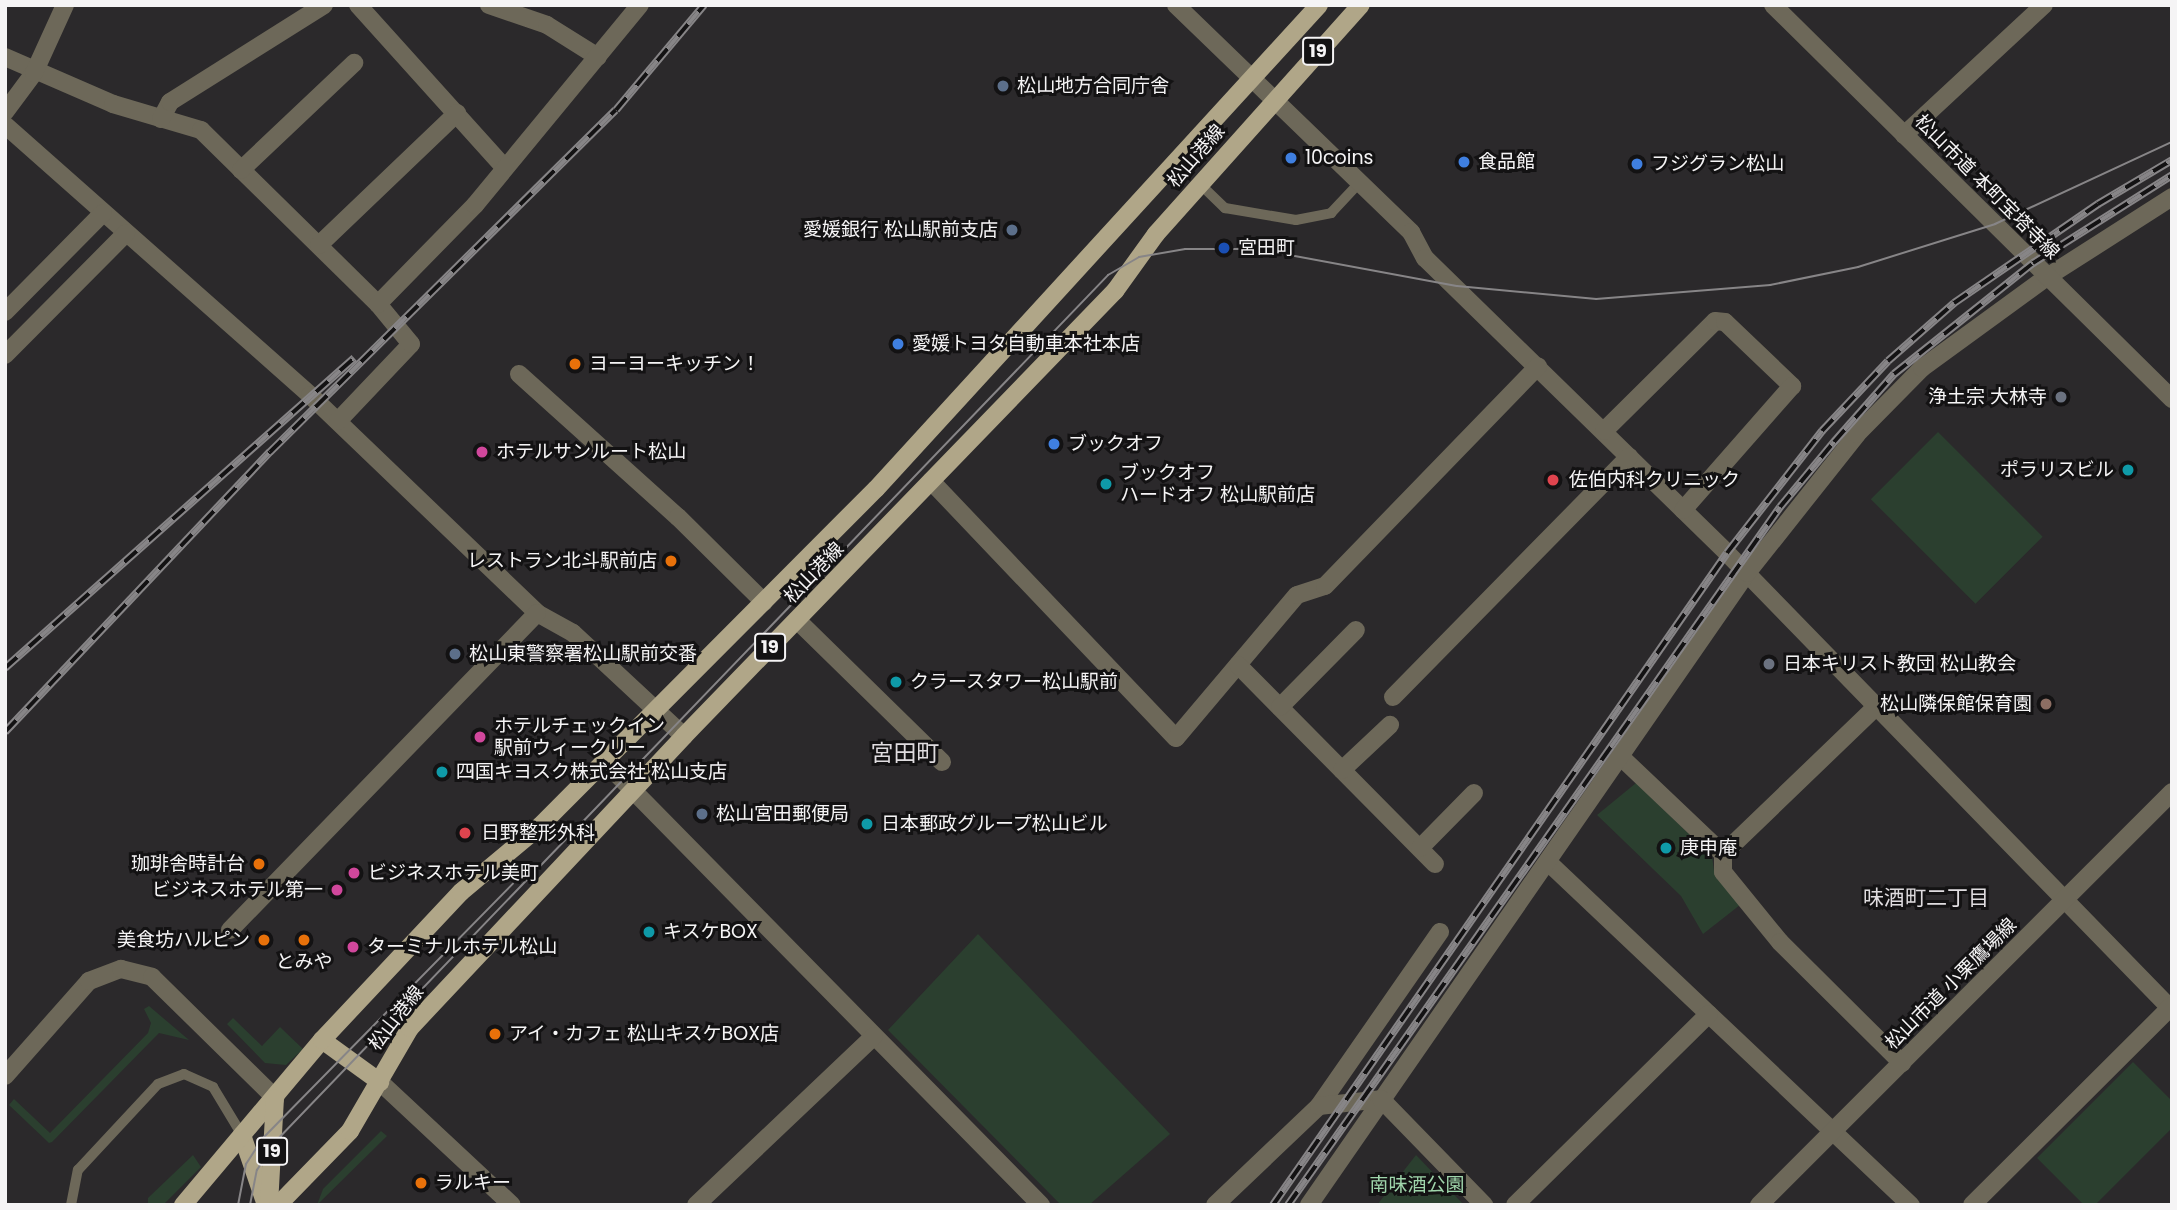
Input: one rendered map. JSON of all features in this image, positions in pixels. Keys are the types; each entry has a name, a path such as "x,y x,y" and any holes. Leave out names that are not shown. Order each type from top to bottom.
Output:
{"main road":[{"name":"松山港線","path":"183,1205 322,1040 461,892 541,825 764,603 1189,151 1249,79 1319,5"},
{"name":"松山港線","path":"278,1205 350,1131 410,1028 684,736 1115,291 1200,184 1275,97 1361,5"},
{"path":"322,1040 380,1082"},
{"name":"19","path":"267,1205 275,1098"},
{"name":"19","path":"242,1135 267,1205"}],"street":[{"path":"5,112 34,73 65,5"},
{"path":"161,119 170,102 324,5"},
{"path":"358,5 505,168"},
{"path":"489,5 547,25 598,57"},
{"path":"377,304 475,205 640,5"},
{"path":"1176,5 1249,79 1275,97 1411,232 1425,258 1746,573 2171,1008 1972,1205"},
{"name":"松山市道 本町宝塔寺線","path":"1773,5 2172,399"},
{"path":"1905,135 2044,5"},
{"path":"5,57 34,73 161,119 201,130 377,304 411,344 338,421"},
{"path":"242,170 354,63"},
{"path":"319,245 457,113"},
{"path":"5,125 338,421 537,612 573,633 653,711 684,736"},
{"path":"1309,1205 1622,758 1746,573 1857,434 1922,368 2047,277 2172,197"},
{"path":"5,312 103,213"},
{"path":"5,355 126,233"},
{"path":"1604,431 1715,321 1725,321 1791,386 1683,510"},
{"path":"931,481 1176,738 1297,595 1325,586 1538,366"},
{"path":"519,374 678,517 764,603"},
{"path":"1393,697 1629,457"},
{"path":"230,930 537,612"},
{"path":"797,620 942,762"},
{"path":"1280,707 1356,631"},
{"path":"1238,665 1435,864"},
{"path":"1876,707 1723,854 1723,872 1780,942 1902,1063"},
{"path":"1342,770 1390,726"},
{"path":"1622,758 1723,854"},
{"path":"604,761 636,789 1041,1205"},
{"name":"松山市道 小栗鷹場線","path":"1759,1205 2172,792"},
{"path":"1420,848 1474,793"},
{"path":"1549,863 1911,1205"},
{"path":"1214,1205 1320,1105 1440,932"},
{"path":"5,1076 89,981 121,969 152,977 275,1098"},
{"path":"1515,1205 1709,1014"},
{"path":"696,1205 874,1036"},
{"path":"380,1082 512,1205"},
{"path":"1320,1105 1381,1099"},
{"path":"1381,1099 1484,1205"}],"lane":[{"path":"1200,184 1225,208 1296,220 1331,212 1360,182"},
{"path":"71,1205 78,1170 158,1084 184,1074 213,1087 242,1135"}],"green space":[{"path":"1938,432 2043,537 1975,604 1871,499"},
{"path":"1636,783 1712,856 1714,871 1740,905 1703,934 1681,896 1597,815"},
{"path":"978,934 1170,1134 1089,1205 1061,1205 888,1030"},
{"path":"149,1006 189,1040 159,1033 52,1142 49,1143 9,1105 14,1099 50,1133 148,1033 151,1023 144,1009"},
{"path":"233,1018 262,1046 280,1027 303,1049 286,1065 265,1063 227,1024"},
{"path":"2133,1062 2172,1101 2172,1128 2095,1205 2084,1205 2037,1158"},
{"path":"381,1131 387,1136 317,1205 323,1189"},
{"path":"193,1155 201,1167 163,1205 148,1205 148,1198"},
{"name":"南味酒公園","path":"1416,1155 1464,1205 1377,1205"}],"tram line":[{"path":"250,1205 257,1170 274,1143 1108,275 1139,257 1185,249 1257,249 1457,286 1596,299 1770,285 1858,267 1995,224 2172,142"},
{"path":"238,1205 246,1164 262,1139 513,884"}],"railway":[{"path":"5,732 270,452 616,110 704,5"},
{"path":"1273,1205 1727,553 1822,431 1888,361 1954,303 2098,204 2172,160"},
{"path":"1288,1205 1780,507 1834,442 1894,374 2033,263 2172,175"},
{"path":"5,668 354,358"}],"place":[{"name":"松山地方合同庁舎","path":"1003,86"},
{"name":"10coins","path":"1291,158"},
{"name":"食品館","path":"1464,162"},
{"name":"フジグラン松山","path":"1637,164"},
{"name":"愛媛銀行 松山駅前支店","path":"1012,230"},
{"name":"宮田町","path":"1224,248"},
{"name":"愛媛トヨタ自動車本社本店","path":"898,344"},
{"name":"ヨーヨーキッチン！","path":"575,364"},
{"name":"浄土宗 大林寺","path":"2061,397"},
{"name":"ブックオフ","path":"1054,444"},
{"name":"ホテルサンルート松山","path":"482,452"},
{"name":"ポラリスビル","path":"2128,470"},
{"name":"佐伯内科クリニック","path":"1553,480"},
{"name":"ブックオフ ハードオフ 松山駅前店","path":"1106,484"},
{"name":"レストラン北斗駅前店","path":"671,561"},
{"name":"松山東警察署松山駅前交番","path":"455,654"},
{"name":"日本キリスト教団 松山教会","path":"1769,664"},
{"name":"クラースタワー松山駅前","path":"896,682"},
{"name":"松山隣保館保育園","path":"2046,704"},
{"name":"ホテルチェックイン 駅前ウィークリー","path":"480,737"},
{"name":"四国キヨスク株式会社 松山支店","path":"442,772"},
{"name":"松山宮田郵便局","path":"702,814"},
{"name":"日本郵政グループ松山ビル","path":"867,824"},
{"name":"日野整形外科","path":"465,833"},
{"name":"庚申庵","path":"1666,848"},
{"name":"珈琲舎時計台","path":"259,864"},
{"name":"ビジネスホテル美町","path":"354,873"},
{"name":"ビジネスホテル第一","path":"337,890"},
{"name":"キスケBOX","path":"649,932"},
{"name":"美食坊ハルピン","path":"264,940"},
{"name":"とみや","path":"304,940"},
{"name":"ターミナルホテル松山","path":"353,947"},
{"name":"アイ・カフェ 松山キスケBOX店","path":"495,1034"},
{"name":"ラルキー","path":"421,1183"}],"district":[{"name":"宮田町","path":"905,753"},
{"name":"味酒町二丁目","path":"1926,898"}]}
